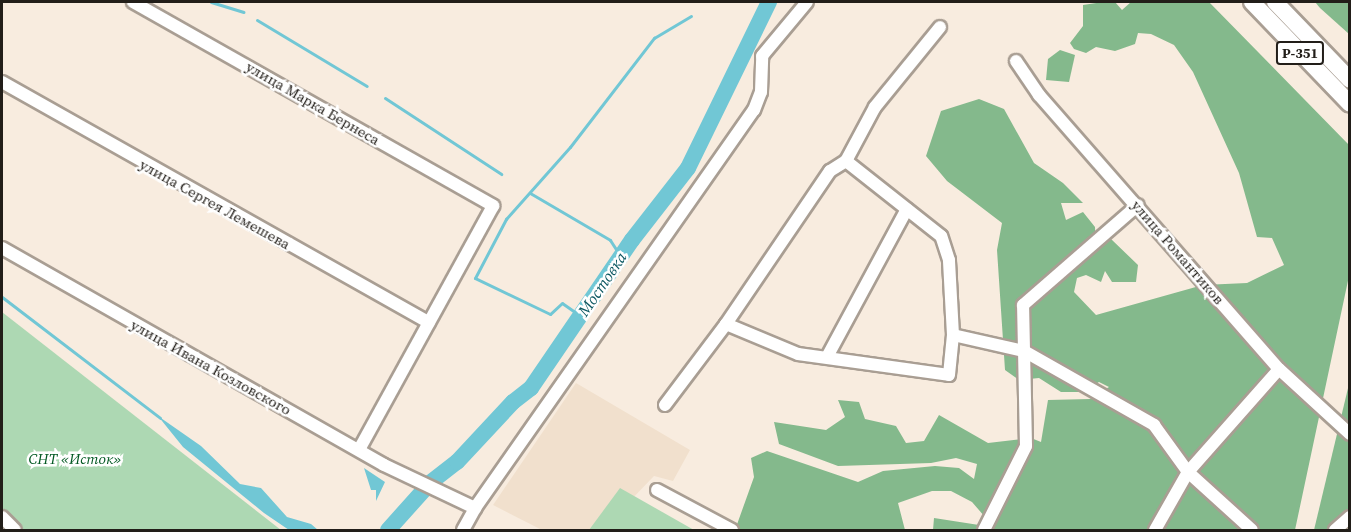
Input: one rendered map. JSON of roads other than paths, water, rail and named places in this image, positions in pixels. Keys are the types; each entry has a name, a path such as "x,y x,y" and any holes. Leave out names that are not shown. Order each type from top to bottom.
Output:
{"highway":[{"name":"Р-351","path":"1252,2 1350,104"},
{"name":"Р-351","path":"1275,2 1350,80"}],"street":[{"name":"улица Марка Бернеса","path":"133,2 493,206 429,323"},
{"path":"464,531 475,508 754,110 761,92 762,56 807,2"},
{"path":"665,405 726,324 830,171 846,161 875,106 940,27"},
{"name":"улица Романтиков","path":"1016,61 1039,94 1279,369 1350,434"},
{"name":"улица Сергея Лемешева","path":"2,82 429,323"},
{"path":"726,324 798,354 949,375 953,335 949,260 944,244 940,236 846,161"},
{"path":"984,531 1026,446 1022,311 1030,296 1138,205"},
{"path":"827,357 907,209"},
{"name":"улица Ивана Козловского","path":"2,248 426,488 475,508"},
{"path":"359,450 429,323"},
{"path":"953,335 1024,351 1155,425 1188,472 1252,531"},
{"path":"1155,531 1188,472 1279,369"},
{"path":"657,490 732,531"},
{"path":"2,517 15,531"},
{"path":"1335,531 1350,517"}],"water":[{"path":"158,416 201,446 240,484 261,488 287,517 311,524 318,530 289,530 264,513 183,447"},
{"path":"364,468 385,482 376,501 376,490 371,490"}],"waterway":[{"path":"211,2 243,12"},
{"name":"Мостовка","path":"388,530 431,482 457,462 513,402 531,388 632,240 688,168 769,2"},
{"path":"582,317 562,303 550,314 475,278 506,219 570,147 654,38 691,16"},
{"path":"257,20 367,86"},
{"path":"385,98 501,174"},
{"path":"530,193 610,240 621,257"},
{"path":"2,297 160,418"}],"park label":[{"name":"СНТ «Исток»","path":"75,459"}]}
